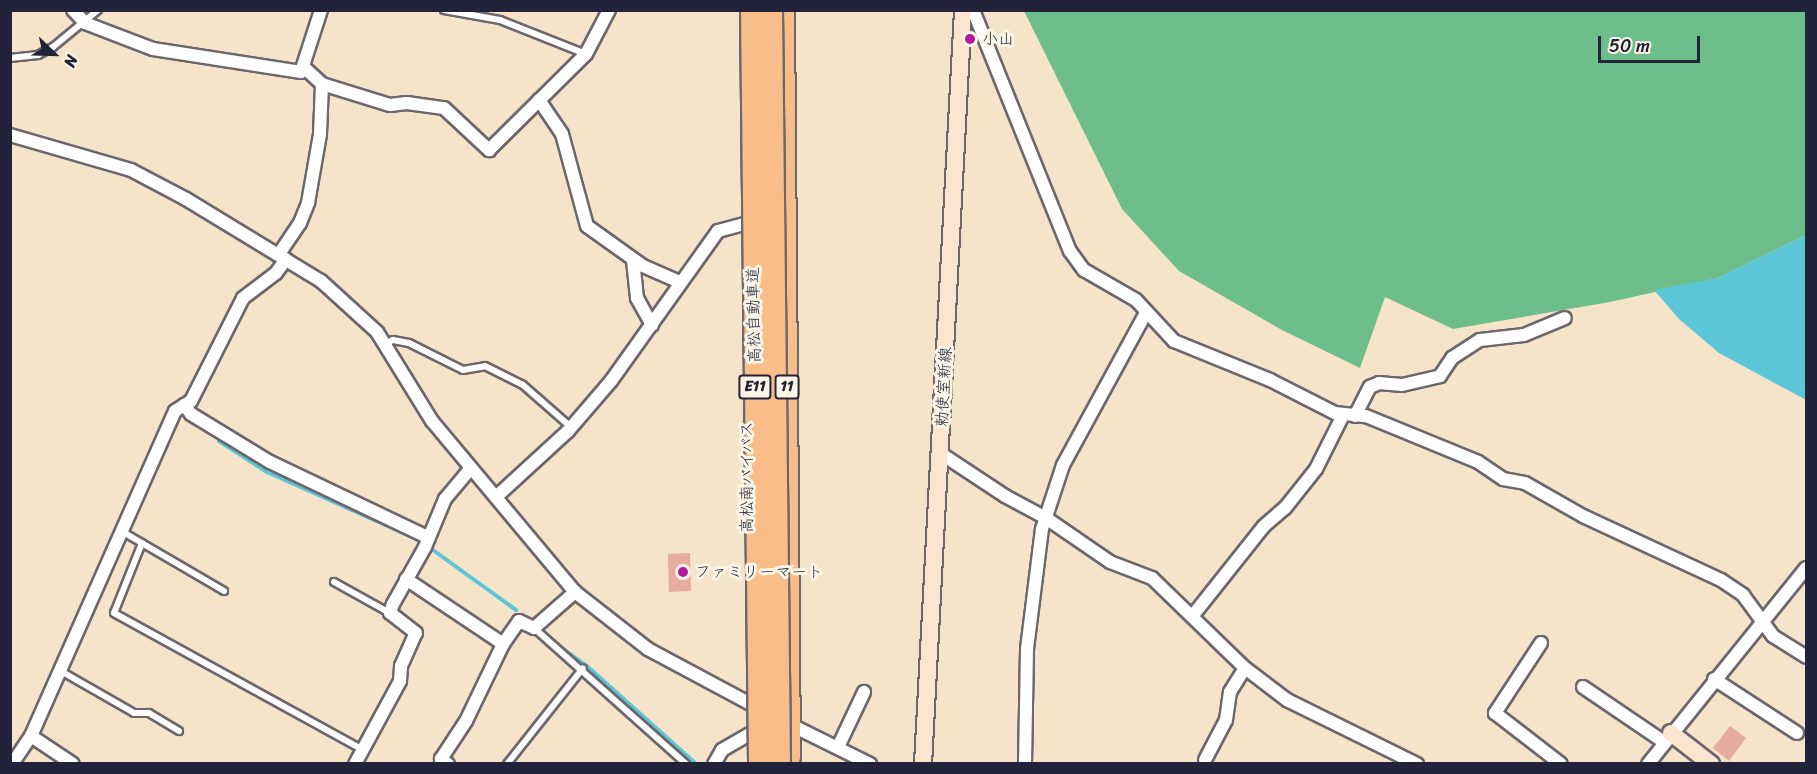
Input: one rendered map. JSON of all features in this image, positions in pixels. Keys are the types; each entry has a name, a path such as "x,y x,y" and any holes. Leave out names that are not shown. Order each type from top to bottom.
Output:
{"highway":[{"name":"高松南バイパス","path":"741,10 750,764"},
{"name":"高松自動車道","path":"751,10 759,764"},
{"name":"高松自動車道","path":"771,10 779,764"},
{"name":"11","path":"783,10 789,764"}],"main road":[{"name":"勅使室新線","path":"923,764 963,10"},
{"path":"1667,738 1711,764"}],"street":[{"path":"73,10 85,23 153,50 301,72 305,68 321,10"},
{"path":"305,68 322,84 390,105 407,103 444,108 489,150 586,54 609,10"},
{"path":"973,10 1070,251 1084,270 1136,300 1174,341 1349,415 1378,420 1412,438 1478,462 1503,479 1525,483 1583,516 1720,580 1743,595 1773,636 1806,657"},
{"path":"12,764 31,736 58,669 123,532 175,411 192,401 243,298 276,273 282,256 300,223 308,203 320,134 322,84"},
{"path":"539,100 562,134 587,226 633,260 680,282"},
{"path":"10,135 131,170 282,256 352,307 384,344 417,401 575,592 648,649 870,764"},
{"path":"496,497 572,427 652,325 718,231 745,224"},
{"path":"633,260 637,298 652,325"},
{"path":"1025,764 1027,649 1046,518 1063,465 1146,313"},
{"path":"1194,615 1264,526 1286,508 1316,469 1349,415 1370,387 1379,383 1402,385 1440,376 1452,358 1480,340 1524,335 1565,318"},
{"path":"184,405 191,414 270,462 427,542"},
{"path":"940,453 1005,496 1046,518 1110,562 1152,578 1194,615 1245,668 1287,700 1417,764"},
{"path":"355,764 400,681 401,666 416,633 390,613 427,542 445,500 471,468"},
{"path":"1648,764 1714,679 1806,568"},
{"path":"406,579 503,644"},
{"path":"442,762 466,721 503,644 519,621 534,628 575,592"},
{"path":"1541,643 1496,713 1561,764"},
{"path":"1205,760 1226,720 1230,692 1245,668"},
{"path":"1714,679 1797,733"},
{"path":"1583,687 1667,738"},
{"path":"838,747 864,692"},
{"path":"714,764 723,750 750,735"},
{"path":"31,736 73,764"}],"lane":[{"path":"10,58 38,55 85,23 98,10"},
{"path":"444,10 500,20 586,54"},
{"path":"384,344 393,340 409,343 463,370 485,366 523,385 572,427"},
{"path":"123,532 224,591"},
{"path":"141,543 114,613 362,748"},
{"path":"334,582 390,613"},
{"path":"534,628 548,644 583,668 686,764"},
{"path":"507,764 583,668"},
{"path":"58,669 134,714 149,713 179,731"}],"green space":[{"path":"1024,11 1806,11 1806,235 1718,278 1610,302 1453,329 1385,297 1360,368 1282,330 1179,271 1122,209"}],"water":[{"path":"1806,235 1806,400 1719,353 1679,319 1654,290 1718,278"}],"building":[{"path":"690,553 691,591 669,592 668,554"},
{"path":"1730,726 1746,738 1729,761 1713,748"}],"waterway":[{"path":"219,441 267,472 419,540 516,610"},
{"path":"551,640 588,667 696,764"}],"place":[{"name":"小山","path":"970,39"},
{"name":"ファミリーマート","path":"683,572"}]}
